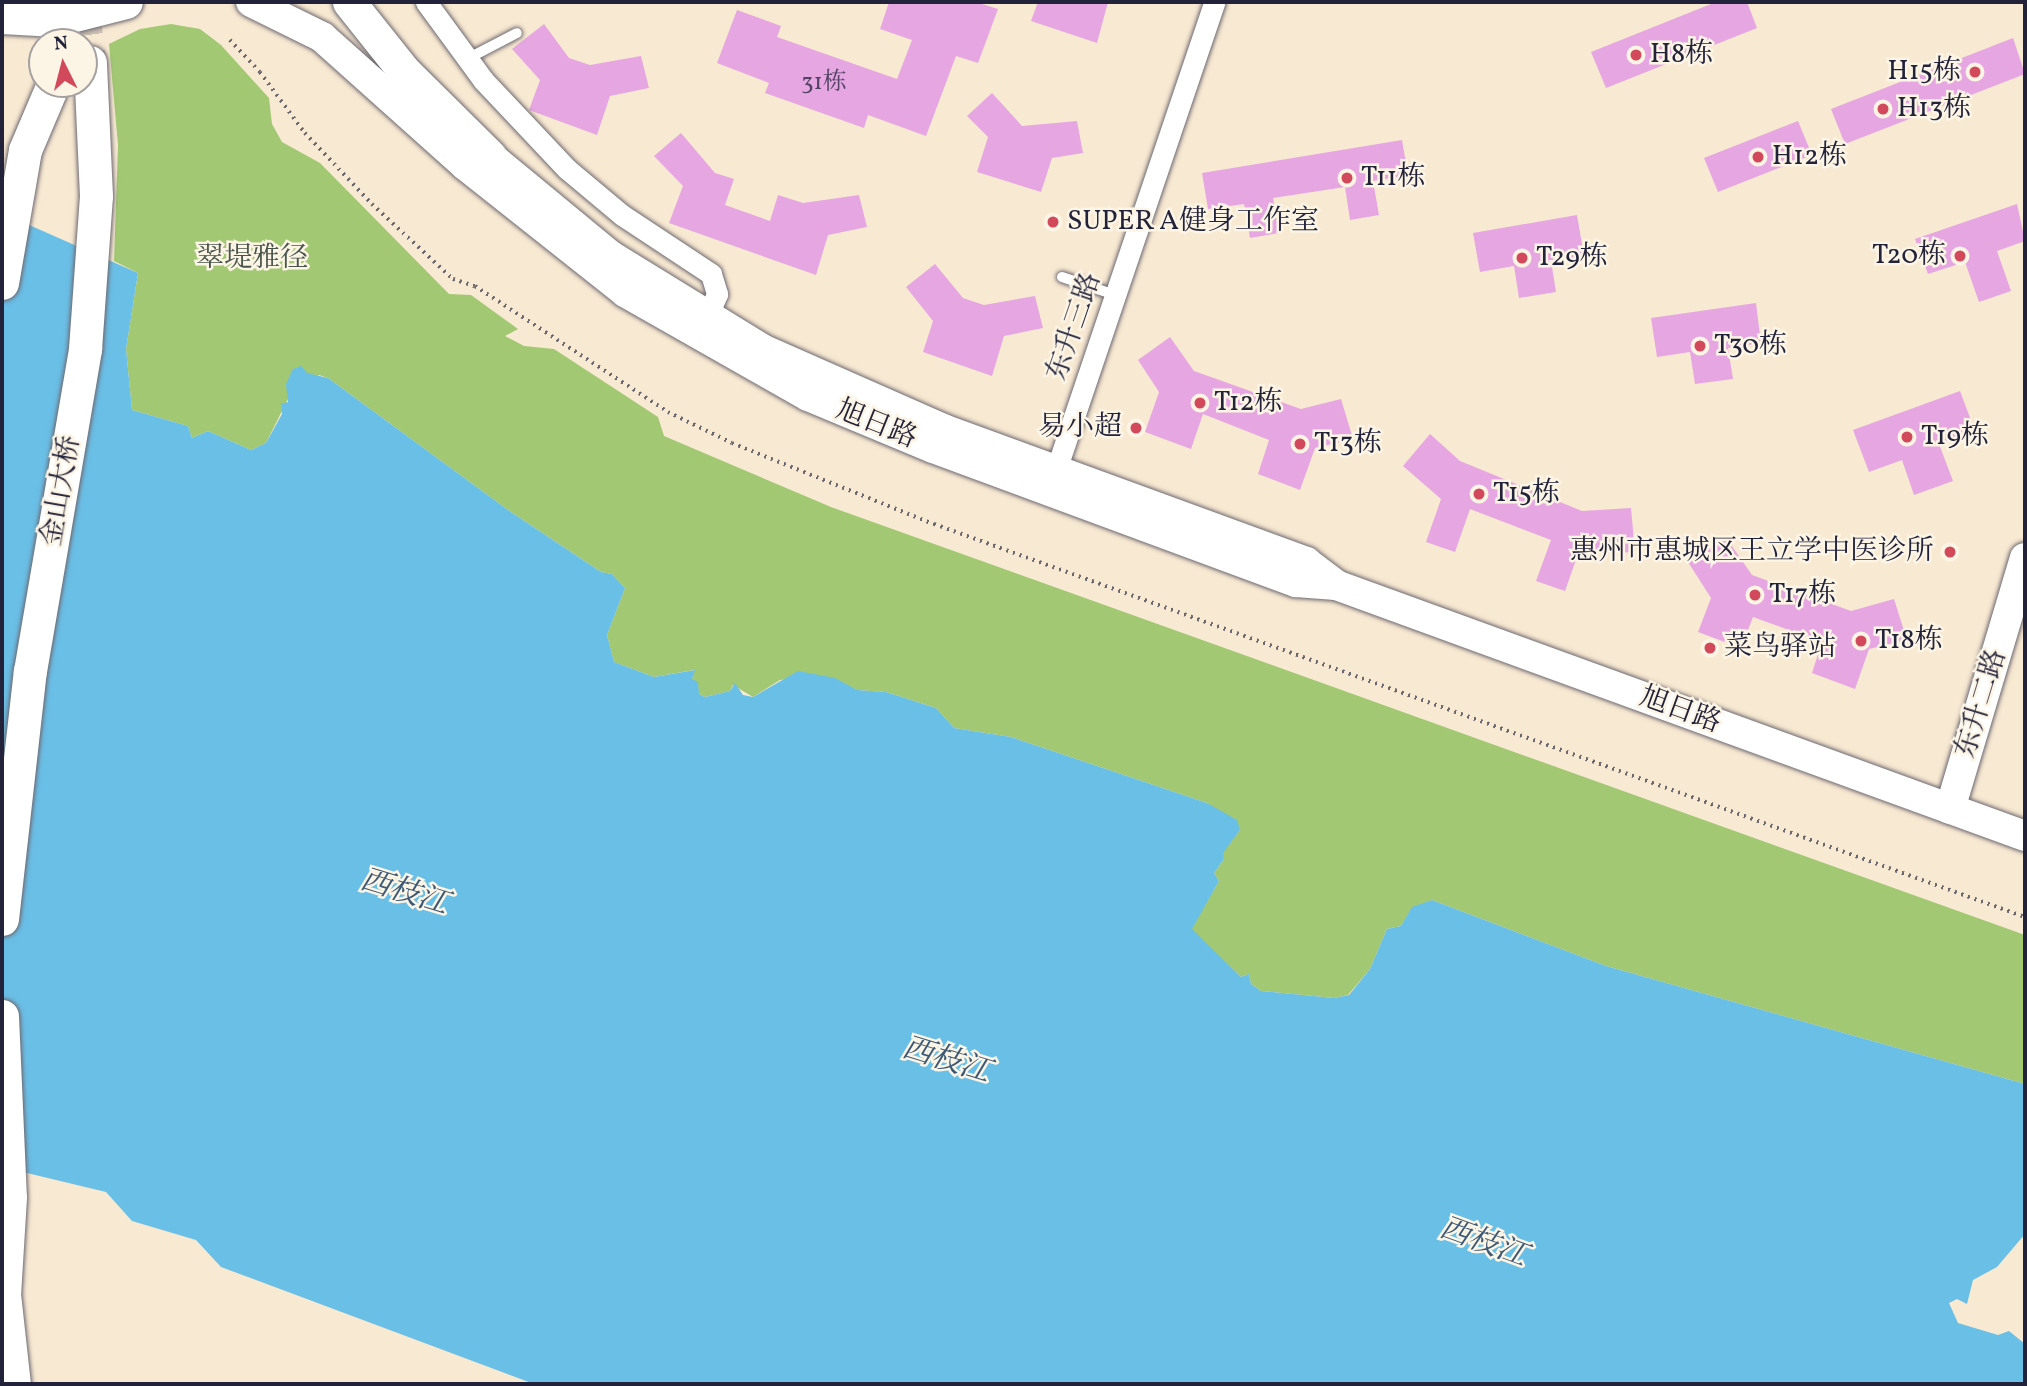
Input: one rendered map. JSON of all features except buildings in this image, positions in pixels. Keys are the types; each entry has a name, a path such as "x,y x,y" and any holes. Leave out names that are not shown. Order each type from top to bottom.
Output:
{"main road":[{"path":"2,17 55,20 126,2"},
{"path":"98,39 126,2"},
{"path":"251,2 322,37 478,161"},
{"path":"349,2 478,161"},
{"path":"2,283 25,150 47,98"},
{"name":"金山大桥","path":"2,919 33,649 85,349 96,196 90,98"},
{"name":"旭日路","path":"478,161 611,256 707,318 864,397 1306,562 1336,585"},
{"name":"旭日路","path":"478,161 625,292 808,396 933,448 1296,582 1336,585 2025,836"},
{"name":"东升二路","path":"1950,809 2025,558"},
{"path":"2,1016 9,1197 3,1286 14,1384"}],"street":[{"path":"426,2 467,60 527,128 590,190 711,274 717,294 707,318"},
{"name":"东升三路","path":"1056,470 1214,2"}],"lane":[{"path":"467,60 517,33"},
{"path":"1062,277 1115,295"}],"path":[{"path":"229,40 372,204 453,279 486,293 668,412 732,443 934,524 2025,917"}],"green space":[{"name":"翠堤雅径","path":"171,24 200,29 221,45 269,98 272,124 282,142 320,163 449,294 471,295 518,329 505,336 524,346 554,349 658,417 664,436 831,507 2025,935 2025,1084 1606,966 1432,900 1412,908 1401,926 1387,929 1370,969 1348,995 1334,998 1261,991 1251,984 1249,974 1241,977 1191,929 1219,881 1214,873 1224,859 1222,853 1240,830 1207,803 1011,737 954,728 936,708 886,692 857,690 820,676 780,680 753,697 733,685 730,691 705,697 699,694 692,679 694,670 654,677 614,662 607,635 625,588 612,574 601,572 508,510 328,378 319,375 289,397 266,443 251,450 208,431 192,438 188,426 132,410 126,349 138,273 114,261 118,145 109,44 140,29"}],"water":[{"name":"西枝江","path":"2,213 138,273 126,349 132,410 188,426 192,438 208,431 251,450 266,443 282,414 281,404 288,402 286,384 293,369 301,366 307,373 328,378 508,510 601,572 612,574 625,588 607,635 614,662 654,677 695,670 692,679 698,682 699,694 705,697 730,691 735,683 743,695 753,697 798,671 835,678 857,690 886,692 936,708 954,728 1011,737 1207,803 1237,820 1240,830 1223,853 1224,859 1214,873 1219,881 1192,929 1241,977 1249,974 1251,984 1261,991 1334,998 1349,995 1370,969 1387,929 1401,926 1412,907 1432,900 1606,966 2025,1084 2025,1234 1997,1267 1973,1280 1967,1304 1957,1299 1949,1303 1958,1323 1998,1335 2009,1331 2025,1344 2025,1384 534,1384 221,1267 196,1240 132,1221 106,1192 2,1167"}],"tunnel":[{"path":"82,2 85,28"}],"place":[{"name":"H8栋","path":"1636,55"},
{"name":"H15栋","path":"1975,72"},
{"name":"H13栋","path":"1883,109"},
{"name":"H12栋","path":"1758,157"},
{"name":"T11栋","path":"1347,178"},
{"name":"SUPER A健身工作室","path":"1053,222"},
{"name":"T20栋","path":"1960,256"},
{"name":"T29栋","path":"1522,258"},
{"name":"T30栋","path":"1700,346"},
{"name":"T12栋","path":"1200,403"},
{"name":"易小超","path":"1136,428"},
{"name":"T19栋","path":"1907,437"},
{"name":"T13栋","path":"1300,444"},
{"name":"T15栋","path":"1479,494"},
{"name":"惠州市惠城区王立学中医诊所","path":"1950,552"},
{"name":"T17栋","path":"1755,595"},
{"name":"T18栋","path":"1861,641"},
{"name":"菜鸟驿站","path":"1710,648"}]}
